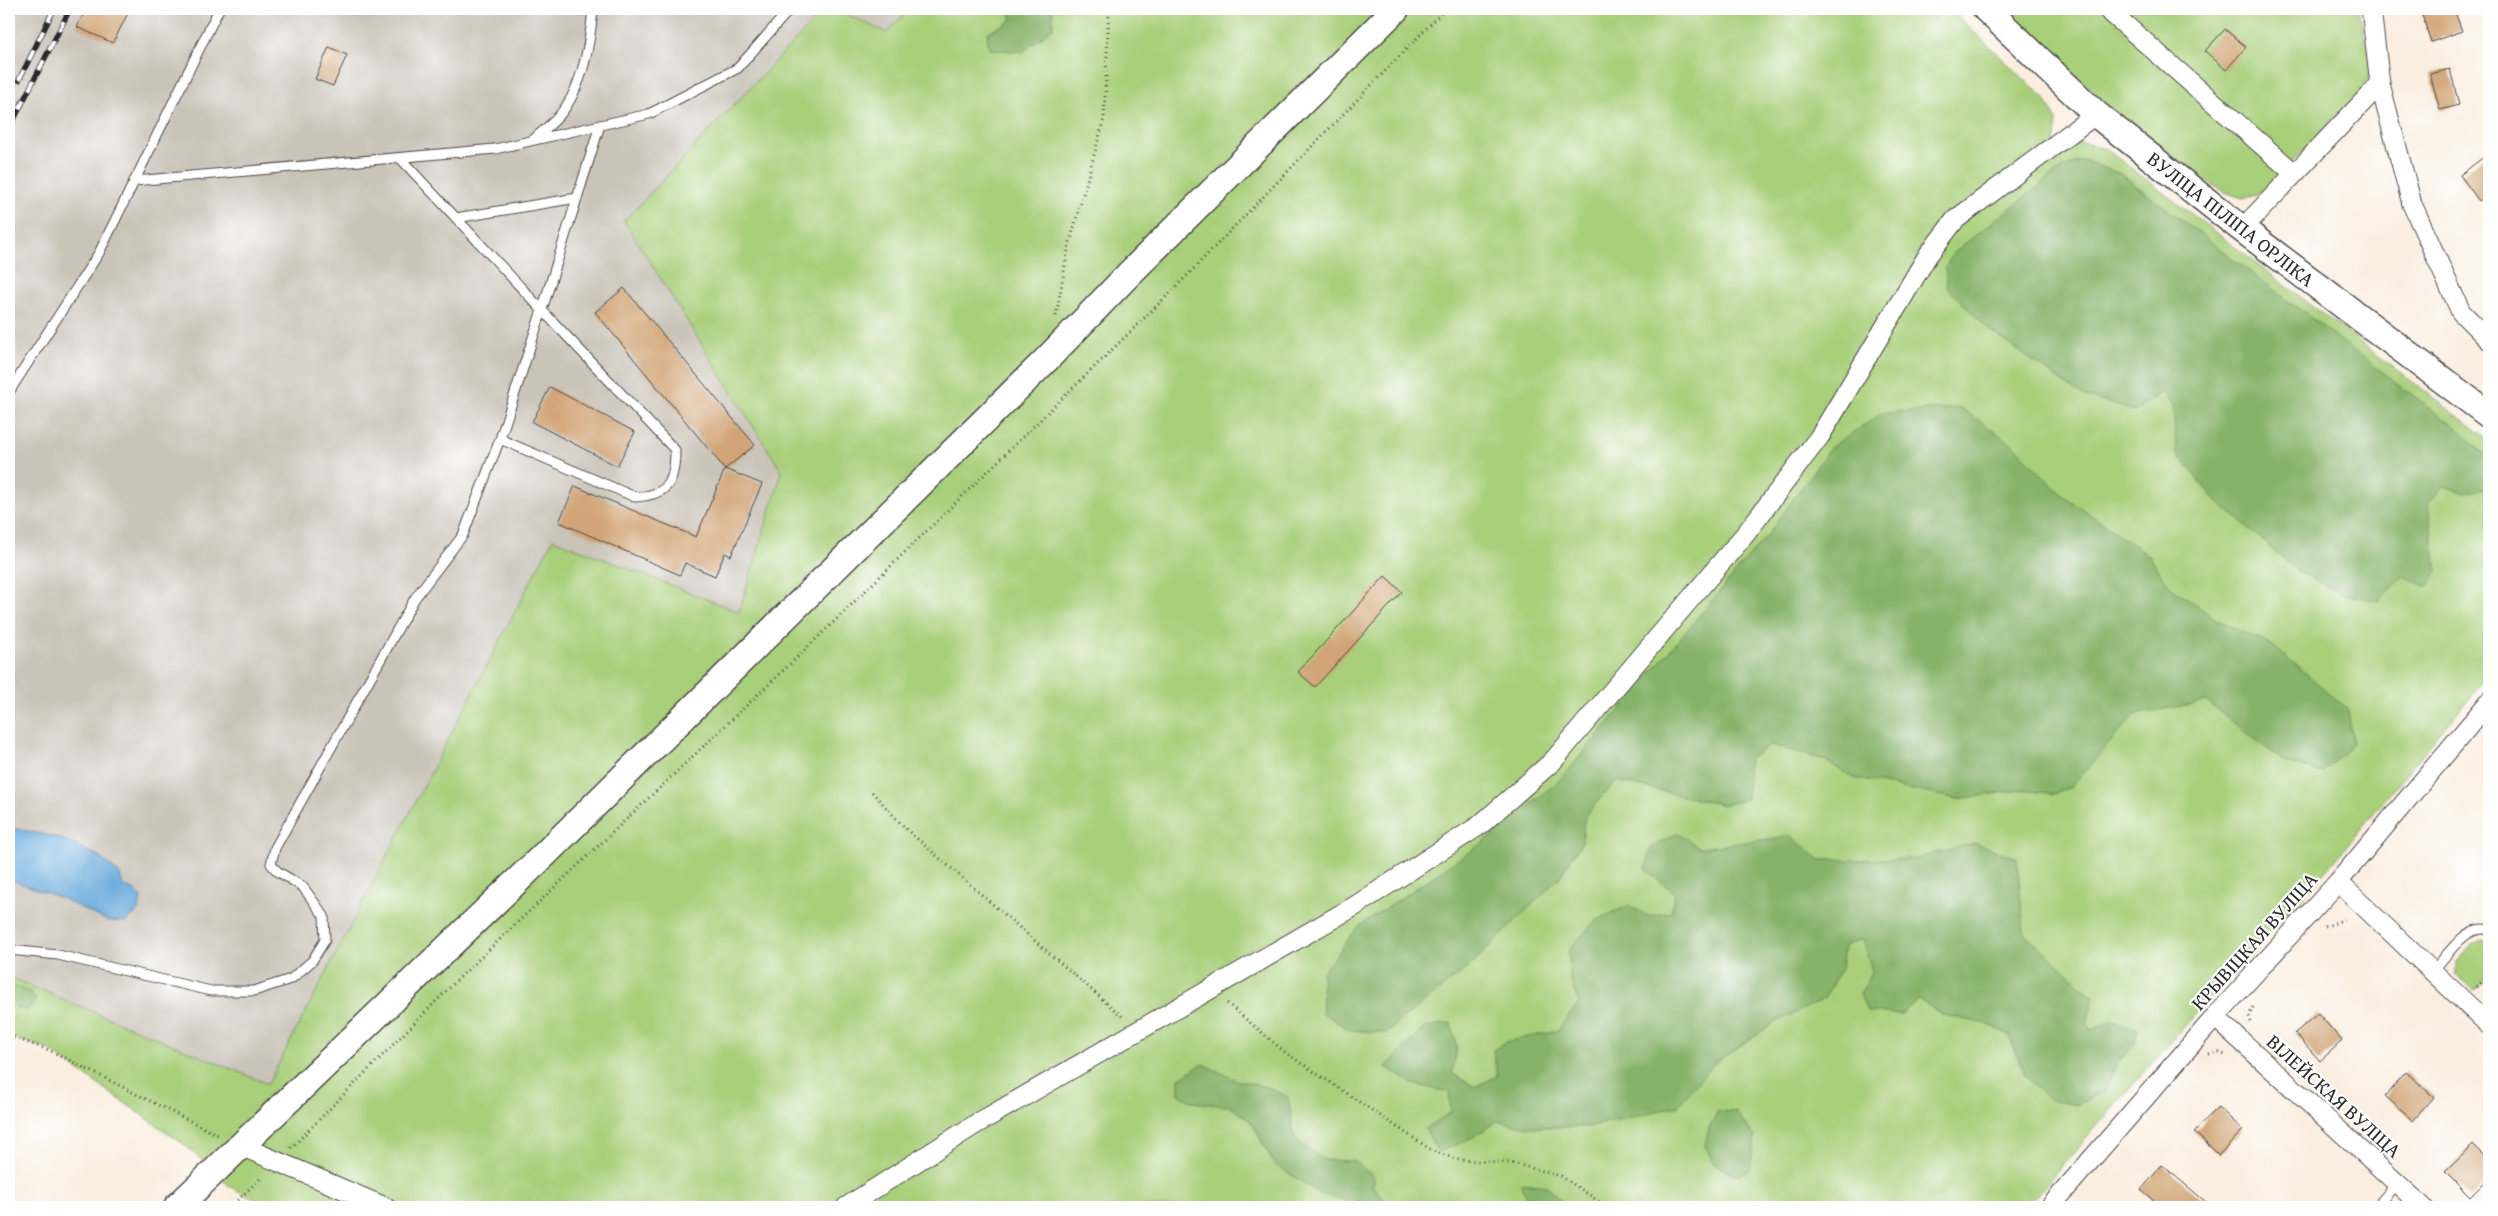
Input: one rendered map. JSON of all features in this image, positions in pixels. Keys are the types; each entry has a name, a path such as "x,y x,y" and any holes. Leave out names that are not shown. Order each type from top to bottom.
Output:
{"street":[{"path":"176,1207 544,855 1041,365 1127,276 1396,9"},
{"name":"ВУЛІЦА ПІЛІПА ОРЛІКА","path":"1986,9 2096,114 2242,229 2489,415"},
{"path":"2107,9 2294,173"},
{"path":"2370,10 2380,84 2412,204 2461,312 2489,340"},
{"path":"2242,229 2380,84"},
{"path":"846,1207 976,1124 1355,906 1480,825 1553,761 1747,532 1820,436 1928,255 1955,220 2096,114"},
{"name":"КРЫВІЦКАЯ ВУЛІЦА","path":"2050,1207 2215,1017 2338,882 2489,702"},
{"path":"2338,882 2489,1025"},
{"name":"ВІЛЕЙСКАЯ ВУЛІЦА","path":"2215,1017 2423,1207"},
{"path":"241,1146 385,1207"}],"lane":[{"path":"9,392 98,253 219,9"},
{"path":"532,140 560,116 577,84 591,36 593,9"},
{"path":"134,181 495,149 649,114 738,68 790,9"},
{"path":"9,950 58,955 211,991 254,991 292,979 312,961 325,940 324,916 303,887 277,871 271,864 275,848 415,598 463,535 500,439 600,125"},
{"path":"400,158 676,450 675,467 668,486 654,496 635,497 500,439"},
{"path":"456,218 577,198"},
{"path":"2432,972 2468,932 2482,928 2489,930"},
{"path":"2376,1207 2397,1183"}],"path":[{"path":"1055,322 1068,249 1104,119 1109,9"},
{"path":"230,1207 459,978 806,649 1172,290 1445,9"},
{"path":"872,792 907,830 1132,1025"},
{"path":"2322,928 2348,918"},
{"path":"2474,990 2489,974"},
{"path":"1211,989 1286,1053 1433,1151 1459,1160 1512,1163 1561,1176 1608,1207"},
{"path":"2254,1004 2249,1016 2254,1030"},
{"path":"9,1036 49,1050 241,1146"},
{"path":"2203,1055 2219,1052 2231,1058"}],"shaded area":[{"path":"9,9 825,9 624,221 782,472 739,612 553,540 268,1085 9,977"},
{"path":"835,9 909,9 887,33"}],"green space":[{"path":"825,9 835,9 887,33 909,9 1950,9 2044,98 2057,120 2054,146 2081,142 2106,149 2489,440 2489,674 2324,873 2198,1011 2026,1207 269,1207 229,1186 185,1145 49,1050 9,1036 9,977 268,1084 553,539 739,612 782,472 624,221"},
{"path":"1009,9 1053,9 1053,28 1023,52 989,49 987,33 1012,20"},
{"path":"2004,9 2358,9 2372,64 2369,78 2360,92 2270,185 2257,194 2242,198 2225,192 2206,181 2107,104"},
{"path":"2083,160 2121,174 2460,431 2489,459 2488,487 2465,493 2443,486 2428,504 2437,572 2428,587 2404,576 2379,601 2343,594 2296,570 2215,499 2177,454 2173,406 2162,392 2135,411 2081,395 1989,330 1947,287 1945,268 1954,252 2062,168"},
{"path":"1961,408 2012,444 2061,494 2149,556 2169,585 2216,619 2272,645 2348,709 2353,744 2323,772 2286,763 2206,701 2134,715 2071,787 2055,794 2022,790 1957,799 1854,778 1824,760 1771,745 1749,759 1747,799 1723,805 1616,781 1585,816 1582,842 1559,878 1474,962 1386,1033 1350,1030 1323,1013 1322,973 1358,927 1484,842 1561,779 1769,533 1831,447 1882,413"},
{"path":"1678,833 1700,848 1791,836 1820,860 1912,859 1975,843 2017,858 2024,933 2094,997 2087,1023 2091,1030 2113,1021 2138,1029 2135,1045 2117,1063 2105,1091 2077,1105 2050,1100 2026,1077 2009,1035 1987,1024 1943,1015 1918,999 1902,1014 1867,1012 1860,994 1872,972 1863,939 1844,946 1841,969 1824,999 1772,1024 1712,1065 1678,1106 1588,1127 1527,1127 1497,1121 1469,1140 1438,1152 1425,1129 1451,1112 1449,1092 1412,1084 1386,1067 1425,1027 1451,1023 1457,1047 1452,1073 1474,1087 1497,1076 1493,1050 1505,1042 1557,1031 1579,1003 1571,982 1568,951 1595,921 1629,905 1648,916 1671,912 1675,893 1646,870 1651,847"},
{"path":"2482,940 2489,942 2489,974 2474,990 2456,974 2456,963 2473,944"},
{"path":"9,984 31,993 36,999 28,1010 16,1008 9,1004"},
{"path":"1203,1064 1236,1080 1267,1087 1288,1097 1295,1139 1324,1160 1355,1161 1374,1177 1372,1186 1384,1199 1372,1206 1322,1195 1274,1164 1252,1123 1233,1107 1193,1102 1179,1095 1179,1078"},
{"path":"1718,1111 1736,1112 1755,1137 1750,1170 1737,1176 1714,1164 1705,1145 1709,1128"},
{"path":"1521,1183 1547,1186 1567,1207 1531,1207"}],"water":[{"path":"9,827 60,838 97,855 120,874 123,886 134,890 141,897 139,910 126,922 107,921 63,899 9,879"}],"building":[{"path":"86,9 130,9 113,43 77,27"},
{"path":"2420,9 2454,9 2462,31 2431,42"},
{"path":"2225,29 2246,47 2226,70 2205,51"},
{"path":"329,47 347,55 333,86 315,79"},
{"path":"2450,69 2459,105 2440,110 2430,74"},
{"path":"2489,153 2489,193 2479,201 2460,175"},
{"path":"624,288 755,445 725,469 595,312"},
{"path":"550,387 635,432 617,466 532,422"},
{"path":"725,469 762,484 731,556 725,553 715,576 685,563 680,575 559,522 575,486 696,537"},
{"path":"1385,576 1402,592 1315,687 1298,672"},
{"path":"2318,1013 2342,1041 2320,1061 2295,1033"},
{"path":"2406,1072 2434,1097 2413,1121 2385,1096"},
{"path":"2218,1107 2243,1130 2219,1155 2194,1132"},
{"path":"2473,1145 2489,1161 2489,1178 2470,1197 2445,1172"},
{"path":"2162,1165 2212,1207 2161,1207 2141,1190"}],"railway":[{"path":"19,80 54,9"},
{"path":"9,129 70,9"}]}
